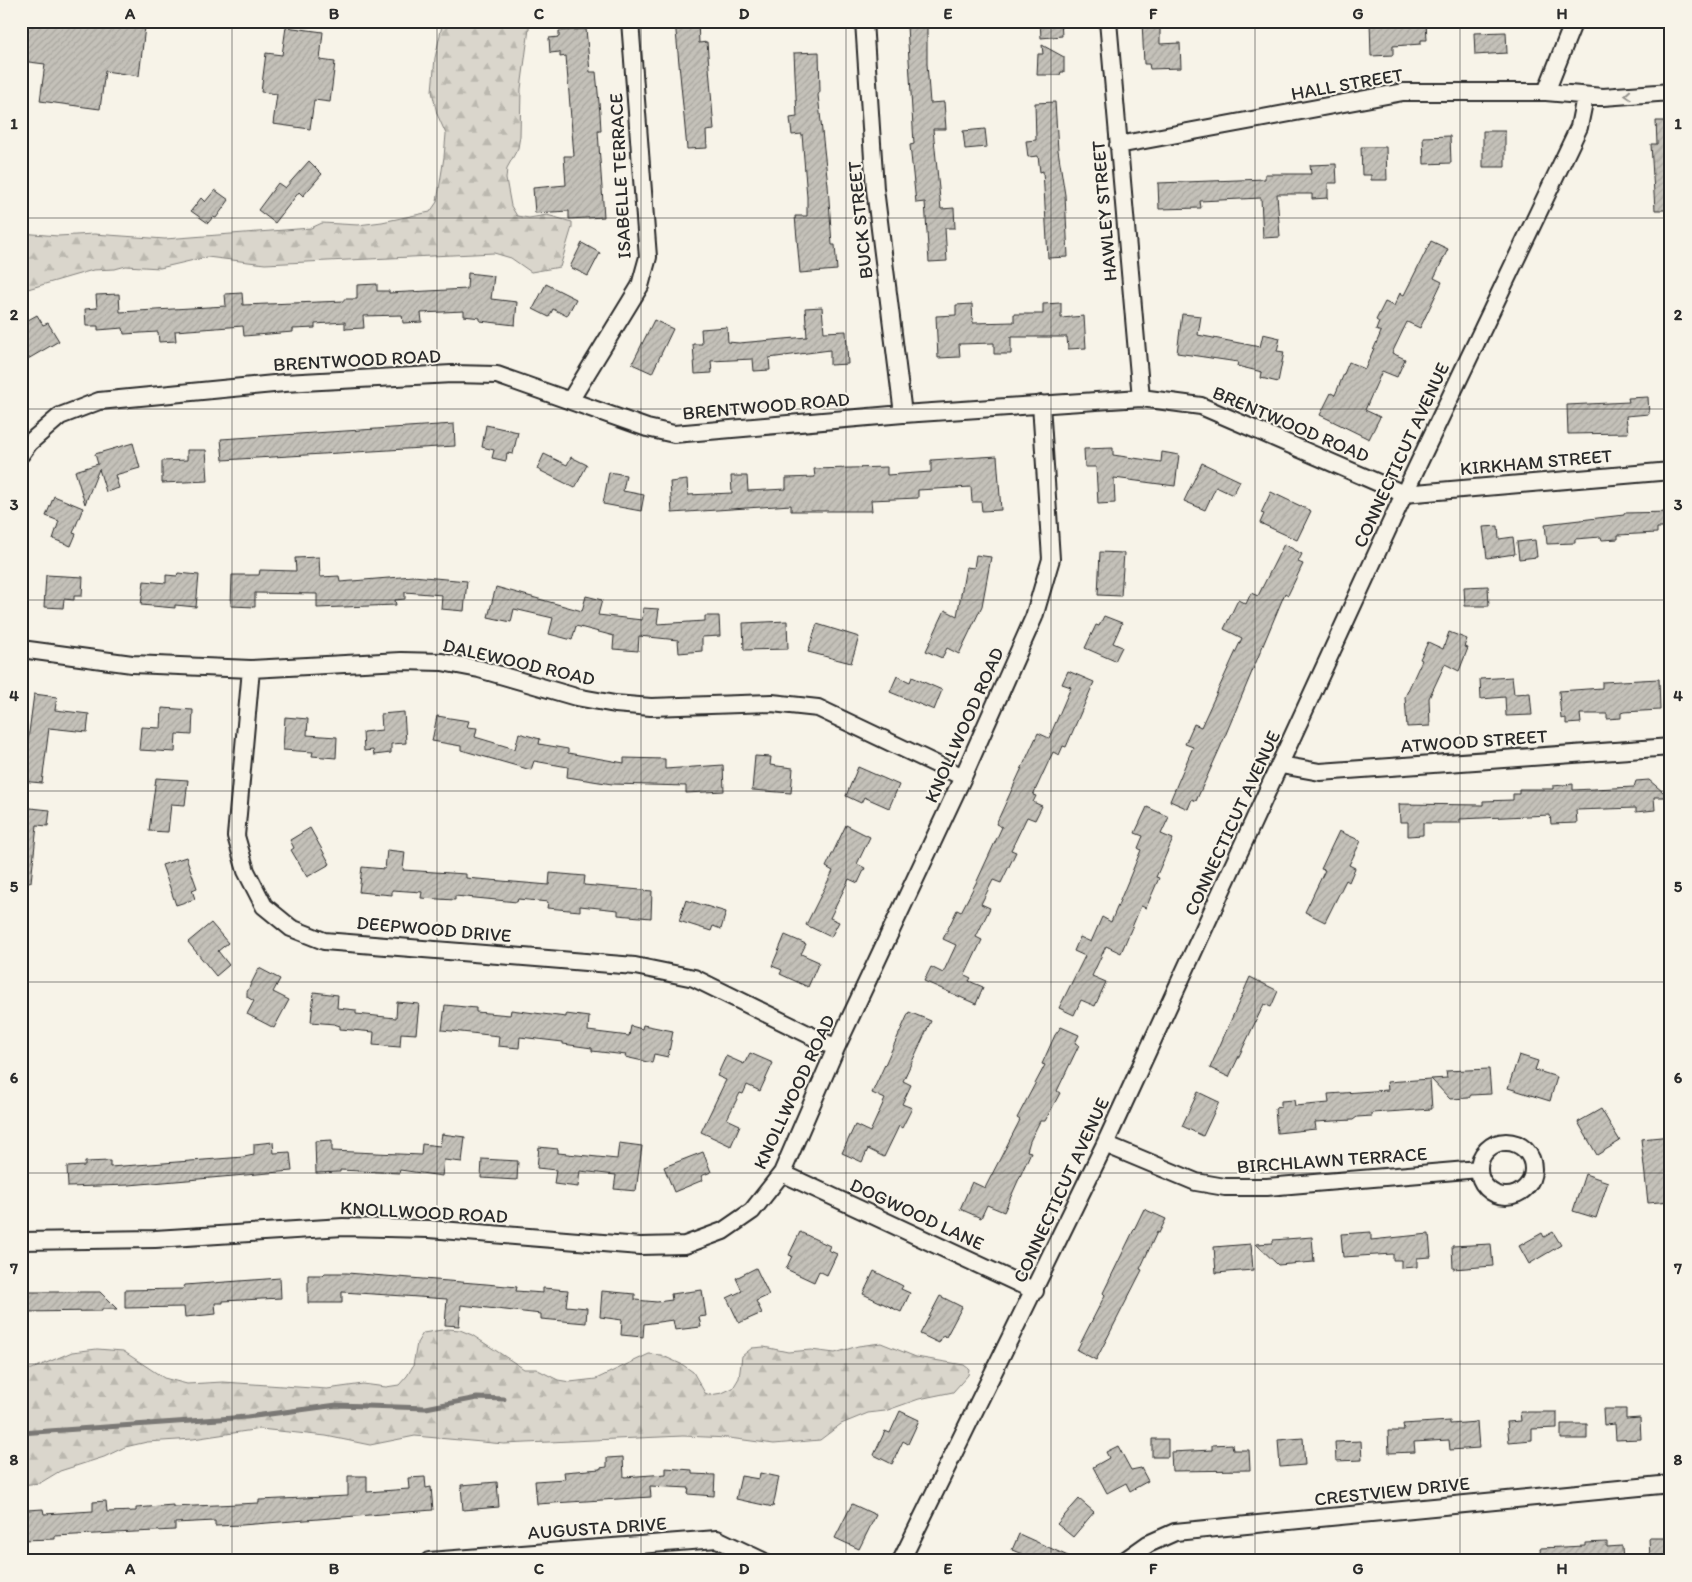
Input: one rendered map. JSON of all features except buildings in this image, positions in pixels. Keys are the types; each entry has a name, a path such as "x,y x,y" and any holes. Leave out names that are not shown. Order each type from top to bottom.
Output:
{"street":[{"name":"ISABELLE TERRACE","path":"571,400 640,286 648,257 630,21"},
{"name":"BUCK STREET","path":"864,21 875,189 903,414"},
{"name":"HAWLEY STREET","path":"1108,21 1141,398"},
{"path":"1546,92 1574,21"},
{"name":"HALL STREET","path":"1118,145 1403,92 1546,92 1585,97 1671,92"},
{"name":"CONNECTICUT AVENUE","path":"901,1561 1035,1291 1105,1144 1281,765 1404,494 1579,127 1585,97"},
{"name":"BRENTWOOD ROAD","path":"21,454 29,443 60,416 98,400 284,383 452,374 497,375 647,428 674,434 903,414 1141,398 1201,406 1404,494"},
{"name":"KNOLLWOOD ROAD","path":"21,1241 154,1239 343,1227 429,1229 640,1246 685,1245 724,1231 752,1211 782,1173 836,1048 963,777 1034,617 1051,559 1041,404"},
{"name":"KIRKHAM STREET","path":"1404,494 1671,470"},
{"name":"DALEWOOD ROAD","path":"21,649 132,664 251,669 401,662 442,662 479,670 576,697 615,704 650,707 772,703 818,708 963,777"},
{"name":"DEEPWOOD DRIVE","path":"251,669 236,836 246,871 264,906 291,928 324,940 634,966 694,978 836,1048"},
{"name":"ATWOOD STREET","path":"1281,765 1320,772 1671,748"},
{"name":"BIRCHLAWN TERRACE","path":"1105,1144 1196,1182 1225,1187 1267,1187 1479,1169"},
{"name":"DOGWOOD LANE","path":"782,1173 1035,1291"},
{"name":"CRESTVIEW DRIVE","path":"1124,1561 1148,1544 1175,1532 1671,1484"},
{"name":"AUGUSTA DRIVE","path":"429,1561 717,1539 763,1561"}],"green space":[{"path":"443,21 530,21 521,89 520,136 518,148 507,168 506,179 511,206 517,216 529,218 547,215 572,222 560,267 531,272 511,258 494,253 265,264 207,257 160,268 126,266 115,269 93,270 21,291 21,233 58,236 94,234 165,239 311,228 322,223 358,225 430,212 437,202 446,134 437,114 432,91 435,58"},
{"path":"448,1329 460,1330 472,1335 524,1369 536,1369 558,1380 570,1382 596,1379 649,1354 661,1355 693,1372 705,1393 710,1395 722,1393 733,1388 739,1378 742,1356 752,1348 764,1347 788,1352 811,1350 835,1353 858,1346 881,1343 916,1357 964,1365 969,1369 968,1375 953,1392 919,1399 885,1411 868,1413 841,1424 820,1440 774,1444 729,1438 683,1436 504,1444 415,1436 370,1445 326,1436 260,1429 193,1439 147,1442 125,1447 104,1457 60,1471 40,1483 21,1485 21,1369 32,1369 72,1352 97,1349 123,1351 164,1378 187,1384 223,1382 327,1389 363,1384 386,1387 399,1385 407,1376 413,1366 417,1343 423,1333"}],"waterway":[{"path":"21,1433 247,1417 337,1405 426,1408 477,1398 504,1399"}]}
